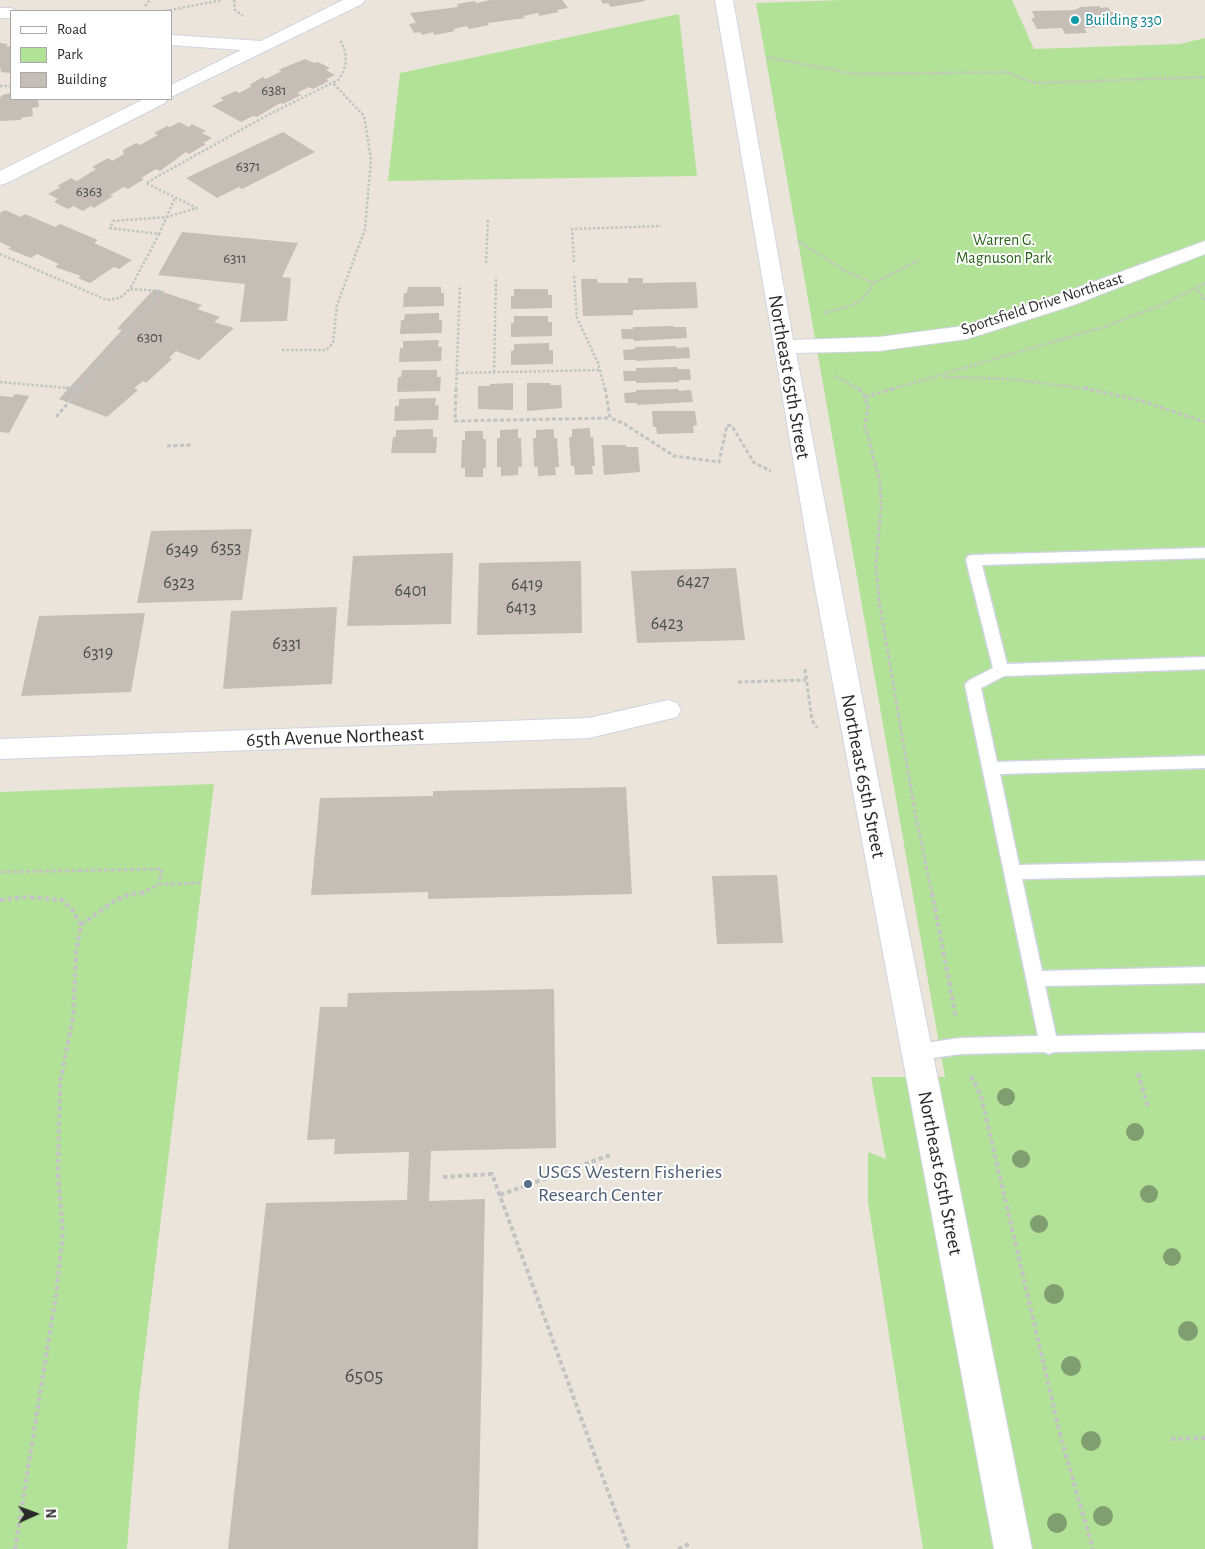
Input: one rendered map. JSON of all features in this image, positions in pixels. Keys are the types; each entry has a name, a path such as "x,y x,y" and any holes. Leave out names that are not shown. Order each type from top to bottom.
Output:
{"street":[{"path":"172,92 356,0"},
{"name":"Northeast 65th Street","path":"724,0 754,188 854,731 1013,1549"},
{"path":"172,40 264,46"},
{"path":"0,180 156,100"},
{"name":"Sportsfield Drive Northeast","path":"784,347 879,344 967,332 1062,301 1205,246"},
{"name":"65th Avenue Northeast","path":"0,749 589,728 668,710"}],"lane":[{"path":"1001,670 973,560 1205,553"},
{"path":"1048,1046 973,685 1001,670 1205,663"},
{"path":"990,768 1205,762"},
{"path":"1012,872 1205,868"},
{"path":"1035,979 1205,975"},
{"path":"917,1052 961,1046 1048,1046 1205,1041"}],"path":[{"path":"145,6 149,4 150,0"},
{"path":"170,10 222,0"},
{"path":"234,0 234,9"},
{"path":"159,234 110,228 113,222 167,217 197,208 146,183 266,116 333,83 342,76 345,70 346,50 339,38"},
{"path":"763,56 855,74 1005,72 1036,83 1205,77"},
{"path":"282,350 326,350 333,343 338,305 365,229 371,159 368,132 364,116 333,83"},
{"path":"0,254 107,300 116,300 124,296 130,289 159,234 175,198"},
{"path":"486,264 488,218"},
{"path":"574,262 572,229 661,226"},
{"path":"795,239 847,272 873,284"},
{"path":"824,313 862,301 873,284 919,260"},
{"path":"574,276 576,318 588,339 600,370 610,418"},
{"path":"494,372 496,277"},
{"path":"865,397 937,378 1104,327 1162,305 1205,283"},
{"path":"460,286 455,421 610,418 623,423 674,456 718,462 727,425 732,426 754,462 777,473"},
{"path":"1196,287 1205,300"},
{"path":"56,417 162,291 130,289"},
{"path":"457,373 600,370"},
{"path":"937,378 1013,378 1066,384 1144,402 1205,422"},
{"path":"841,379 858,387 865,397 868,408 865,426 880,482 881,507 876,564 879,602 915,812 946,959 957,1022"},
{"path":"0,382 80,389"},
{"path":"167,446 193,445"},
{"path":"738,682 806,680"},
{"path":"0,872 162,869 159,884"},
{"path":"81,925 114,900 130,894 141,894 159,884 200,882"},
{"path":"0,900 26,897 63,900 73,911 81,925 76,954 73,1018 60,1082 58,1173 63,1233 56,1294 15,1549"},
{"path":"974,1081 982,1096 1061,1438 1093,1549"},
{"path":"500,1195 610,1155"},
{"path":"443,1177 492,1174 628,1549"},
{"path":"1171,1439 1205,1438"},
{"path":"678,1549 691,1543"}],"green space":[{"name":"Warren G. Magnuson Park","path":"844,0 1012,0 1034,49 1180,44 1205,38 1205,1549 923,1549 868,1202 868,1152 886,1159 871,1077 945,1077 756,3"},
{"path":"679,14 697,176 388,181 400,73"},
{"path":"214,784 139,1398 127,1549 0,1549 0,792"}],"building":[{"path":"491,0 562,0 568,8 557,10 559,12 539,16 538,13 523,16 525,18 488,23 489,25 469,29 467,26 453,29 455,31 434,35 433,32 422,35 420,32 414,33 409,24 416,23 410,13 458,7 457,4"},
{"path":"601,0 645,1 611,7 608,3 603,4"},
{"name":"Building 330","path":"1099,6 1101,8 1108,7 1111,12 1115,12 1120,23 1116,23 1118,26 1084,28 1087,33 1065,34 1062,28 1037,29 1031,18 1035,18 1032,11 1074,10 1079,7"},
{"path":"0,43 8,44 6,46 10,47 10,73 0,72 2,70 0,69"},
{"path":"305,59 314,63 318,62 330,68 326,70 335,75 326,79 329,81 313,89 309,87 297,93 301,95 283,104 280,103 257,117 253,116 241,122 212,106 224,100 220,98 236,91 239,93 263,77 266,79 282,71 278,70"},
{"path":"10,93 10,100 38,100 39,107 32,108 33,116 21,118 21,120 0,121 0,98 2,95"},
{"path":"179,122 189,127 192,124 206,131 202,133 212,138 189,154 186,152 160,171 156,169 141,178 144,179 128,189 124,187 110,195 113,196 94,208 91,206 83,211 73,206 68,209 54,202 58,199 48,194 61,187 57,186 71,178 77,181 96,169 92,167 108,158 112,161 124,154 123,150 136,143 140,145 158,135 154,133"},
{"path":"283,132 315,152 242,189 239,187 217,198 186,178"},
{"path":"5,210 21,217 25,214 55,227 60,224 98,240 94,243 132,260 119,269 114,267 90,283 78,278 81,276 55,267 59,264 37,254 31,258 8,249 11,247 0,242 0,213"},
{"path":"182,232 298,243 282,277 291,278 287,321 240,322 245,284 158,275"},
{"path":"628,278 643,278 643,283 696,282 698,308 633,310 633,315 583,316 581,279 597,279 598,283 628,283"},
{"path":"408,287 441,287 441,293 444,293 444,306 403,307 404,293 407,293"},
{"path":"154,289 202,305 197,309 220,317 214,322 234,328 199,360 176,351 169,358 172,359 146,383 143,381 134,388 138,390 107,417 59,399 122,330 117,329"},
{"path":"514,289 548,289 548,295 552,295 552,308 511,309 511,296 514,296"},
{"path":"439,313 439,320 442,320 442,333 400,334 401,320 404,320 405,314"},
{"path":"514,316 548,316 548,322 552,322 552,336 511,337 511,323 514,323"},
{"path":"686,327 687,338 634,341 633,339 622,339 621,329"},
{"path":"439,340 438,347 442,347 441,361 399,362 400,348 403,348 403,341"},
{"path":"549,343 549,350 553,350 553,364 511,365 511,351 514,350 514,344"},
{"path":"676,346 676,348 689,347 690,358 624,360 623,350 635,349 635,347"},
{"path":"677,367 678,369 690,369 691,380 636,383 636,381 624,381 623,371 636,371 636,368"},
{"path":"402,370 437,370 437,377 441,377 440,391 397,392 398,377 401,377"},
{"path":"513,383 513,410 478,409 478,386"},
{"path":"527,383 561,385 562,408 527,411"},
{"path":"678,389 679,391 691,390 693,402 637,405 637,403 625,403 624,393 636,392 636,390"},
{"path":"15,394 29,396 9,433 0,432 0,396 13,397"},
{"path":"436,398 435,405 439,406 438,420 394,421 395,406 399,406 399,399"},
{"path":"652,411 695,411 697,425 693,426 694,433 657,434 656,427 653,427"},
{"path":"590,428 590,437 593,437 595,466 592,466 593,474 575,475 574,466 571,466 569,437 572,437 572,429"},
{"path":"433,429 433,437 437,437 436,453 391,453 396,430"},
{"path":"518,429 518,438 521,438 522,467 518,467 518,475 501,476 501,467 497,467 497,438 500,438 500,430"},
{"path":"554,429 554,438 557,438 559,467 555,467 556,475 538,476 538,467 534,467 533,438 536,438 536,430"},
{"path":"465,431 483,431 483,439 486,439 486,468 483,468 483,477 465,477 465,468 461,468 462,440 465,440"},
{"path":"602,445 638,447 640,472 604,475"},
{"path":"252,529 242,600 137,603 151,531"},
{"path":"453,553 451,624 347,626 353,556"},
{"path":"581,561 582,633 477,635 479,563"},
{"path":"736,568 745,640 637,643 631,571"},
{"path":"337,607 332,684 223,689 231,611"},
{"path":"145,613 131,692 21,696 39,616"},
{"path":"626,787 632,894 428,899 428,892 311,895 320,798 433,796 433,791"},
{"path":"777,875 783,943 717,944 712,876"},
{"path":"554,989 556,1148 431,1151 429,1201 485,1199 478,1549 228,1549 266,1203 407,1200 409,1152 334,1154 335,1139 307,1140 320,1007 347,1007 348,993"}],"place":[{"name":"Building 330","path":"1075,20"},
{"name":"USGS Western Fisheries Research Center","path":"528,1184"}]}
